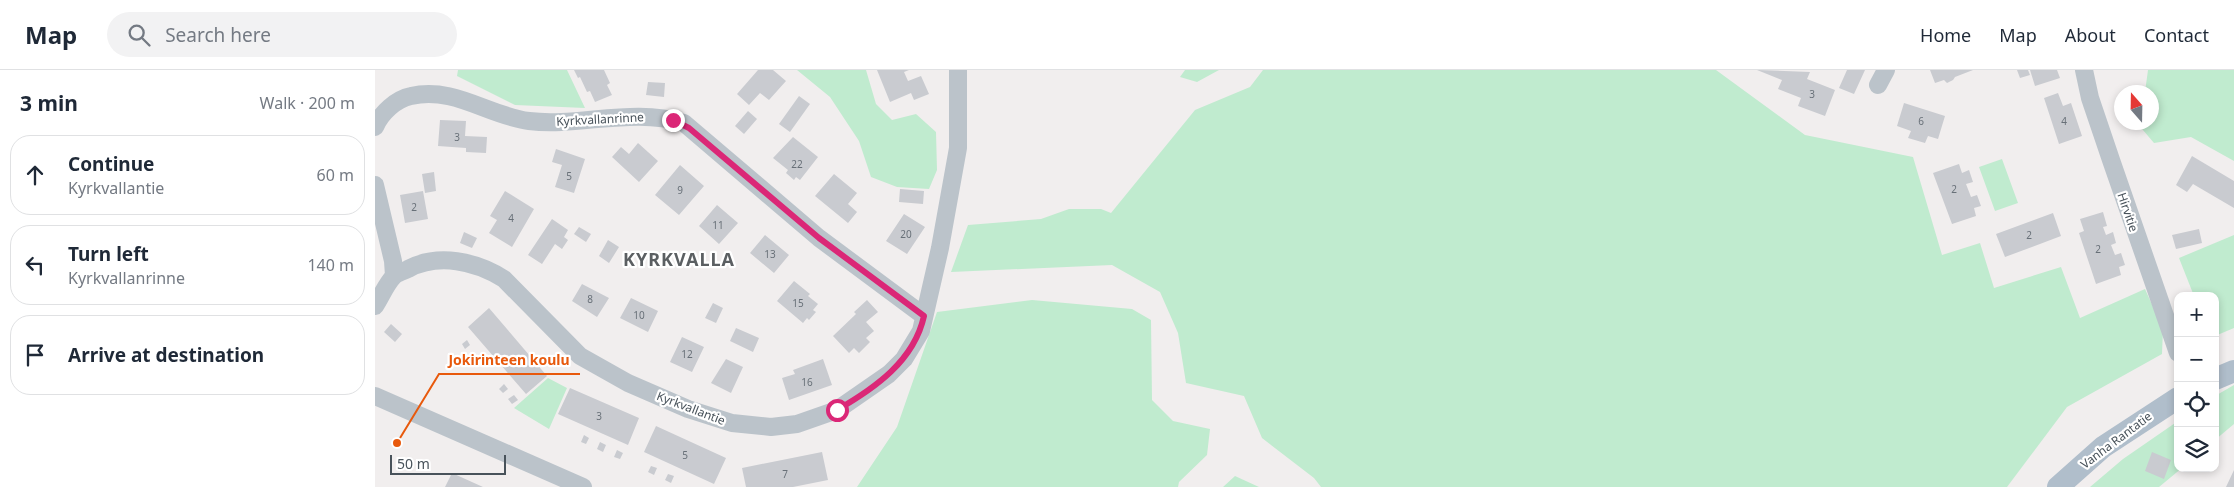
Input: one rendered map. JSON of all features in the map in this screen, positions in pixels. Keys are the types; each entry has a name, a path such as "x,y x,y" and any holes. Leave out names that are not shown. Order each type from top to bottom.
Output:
{"main road":[{"path":"2219,377 2234,371"},
{"name":"Vanha Rantatie","path":"2058,487 2103,447 2174,401"}],"street":[{"name":"Kyrkvallantie","path":"375,306 394,276 416,264 441,260 461,261 491,271 510,285 569,348 587,361 634,386 697,413 719,420 757,426 797,424 823,416 853,401 889,374 904,359 915,343 924,316 940,248 958,148 958,70"},
{"name":"Hirvitie","path":"2084,70 2111,160 2174,341"},
{"name":"Kyrkvallanrinne","path":"375,127 382,115 395,104 412,96 428,95 464,99 494,113 529,121 553,122 661,117 683,123 819,238 924,316"},
{"path":"375,185 393,261 394,276"},
{"path":"375,396 583,487"}],"green space":[{"path":"458,70 567,70 585,108 515,105 457,76"},
{"path":"797,70 866,70 876,104 892,120 916,114 936,132 937,170 929,189 897,187 871,177 859,141 830,97"},
{"path":"1185,70 1219,70 1197,82 1180,77"},
{"path":"1263,70 1716,70 1805,135 1913,157 1942,255 1980,243 1994,288 2061,267 2080,318 2145,289 2163,329 2162,354 2067,407 2007,487 1321,487 1314,478 1262,438 1244,396 1186,383 1178,333 1160,292 1112,265 951,272 968,225 1041,219 1069,209 1101,209 1111,213 1195,110 1250,87"},
{"path":"2148,70 2234,70 2234,161 2191,137 2154,143 2143,130 2159,130 2159,85 2146,85"},
{"path":"2002,159 2018,203 1995,211 1979,167"},
{"path":"2234,235 2234,328 2219,334 2219,292 2192,292 2179,258"},
{"path":"1032,300 1132,309 1151,320 1152,400 1173,421 1210,429 1207,455 1179,482 1178,487 857,487 897,427 937,312"},
{"path":"548,378 567,388 549,429 514,408"},
{"path":"2234,385 2234,424 2219,437 2219,427 2219,394"},
{"path":"2174,424 2174,472 2177,472 2159,487 2090,487 2123,459"},
{"path":"1235,476 1259,487 1223,487"}],"building":[{"path":"574,70 604,70 610,83 607,85 612,95 595,102 590,91 587,92 580,77 578,78"},
{"path":"758,70 773,70 786,81 769,100 760,93 749,105 737,94"},
{"path":"877,70 909,70 904,72 908,81 921,76 929,94 914,100 911,93 890,102"},
{"path":"1757,70 1810,72 1807,79 1835,90 1825,116 1798,106 1801,98 1778,89 1782,80"},
{"path":"1847,70 1865,70 1854,94 1839,88"},
{"path":"1930,70 1973,70 1955,77 1947,83 1944,80 1935,83"},
{"path":"2017,70 2028,70 2030,75 2020,78"},
{"path":"2030,70 2057,70 2060,78 2035,86"},
{"path":"648,82 665,83 664,97 646,95"},
{"path":"2058,93 2063,106 2071,103 2082,136 2059,144 2044,98"},
{"path":"799,96 810,104 790,132 779,124"},
{"path":"1904,103 1945,116 1938,139 1928,136 1925,143 1908,138 1911,131 1897,126"},
{"path":"748,111 757,119 744,134 735,126"},
{"path":"440,120 466,121 465,136 487,137 486,153 466,152 466,148 438,146"},
{"path":"793,137 818,157 800,180 796,177 794,180 786,173 788,170 773,158"},
{"path":"638,143 658,161 639,182 612,157 621,147 629,154"},
{"path":"556,149 585,159 574,193 555,187 562,165 552,162"},
{"path":"2192,156 2234,181 2234,208 2193,184 2187,192 2176,185"},
{"path":"1959,164 1962,173 1969,170 1973,182 1966,184 1971,197 1977,195 1981,206 1974,208 1976,216 1952,224 1933,173"},
{"path":"680,165 704,186 679,215 655,195"},
{"path":"434,172 436,191 425,193 422,174"},
{"path":"834,174 857,193 848,204 857,212 848,223 815,196"},
{"path":"900,189 924,191 923,204 899,202"},
{"path":"423,191 428,219 405,223 400,195"},
{"path":"505,191 534,209 512,247 489,233 497,220 490,216"},
{"path":"717,205 738,223 719,244 699,226"},
{"path":"2103,212 2107,226 2103,227 2106,235 2113,232 2116,243 2111,245 2115,255 2121,253 2125,265 2119,267 2121,275 2096,284 2079,233 2084,231 2080,219"},
{"path":"2053,213 2061,236 2005,257 1996,234"},
{"path":"904,214 925,227 907,254 886,241"},
{"path":"552,219 568,230 564,237 568,240 562,249 555,244 542,264 528,255"},
{"path":"579,227 591,234 586,242 574,234"},
{"path":"2199,229 2202,243 2176,249 2172,235"},
{"path":"464,232 477,238 472,248 460,243"},
{"path":"765,235 789,255 774,273 750,253"},
{"path":"608,240 619,247 609,263 599,256"},
{"path":"794,281 810,294 808,296 818,304 813,310 816,312 809,320 807,318 803,323 777,301"},
{"path":"582,284 609,298 597,317 572,301"},
{"path":"631,298 658,311 648,332 620,318"},
{"path":"867,300 878,312 866,322 874,331 866,338 870,342 859,353 854,348 849,353 833,336 856,314 854,312"},
{"path":"713,303 723,308 716,323 705,318"},
{"path":"489,308 547,376 526,394 468,327"},
{"path":"391,324 402,334 395,342 384,332"},
{"path":"736,328 759,338 753,352 730,341"},
{"path":"682,337 704,347 692,372 670,362"},
{"path":"467,340 470,345 465,349 462,344"},
{"path":"726,359 743,367 731,393 711,383"},
{"path":"823,359 832,385 789,400 782,378 795,374 793,370"},
{"path":"504,384 508,389 503,393 499,389"},
{"path":"570,388 639,418 628,445 558,414"},
{"path":"514,395 518,400 512,404 508,399"},
{"path":"656,426 726,458 714,484 644,452"},
{"path":"584,435 589,438 586,444 581,442"},
{"path":"600,442 606,445 603,452 597,449"},
{"path":"617,450 623,453 620,459 614,457"},
{"path":"822,452 828,480 793,487 746,487 742,468"},
{"path":"2152,452 2171,460 2164,479 2145,471"},
{"path":"651,466 657,468 654,475 648,472"},
{"path":"2234,470 2234,487 2226,487"},
{"path":"452,473 483,487 445,487"},
{"path":"668,474 674,476 671,483 665,480"}],"place":[{"name":"Jokirinteen koulu","path":"397,443"}],"district":[{"name":"KYRKVALLA","path":"679,259"}],"route":[{"path":"673,120 683,123 819,238 924,316 921,331 904,359 872,388 837,410"}]}
